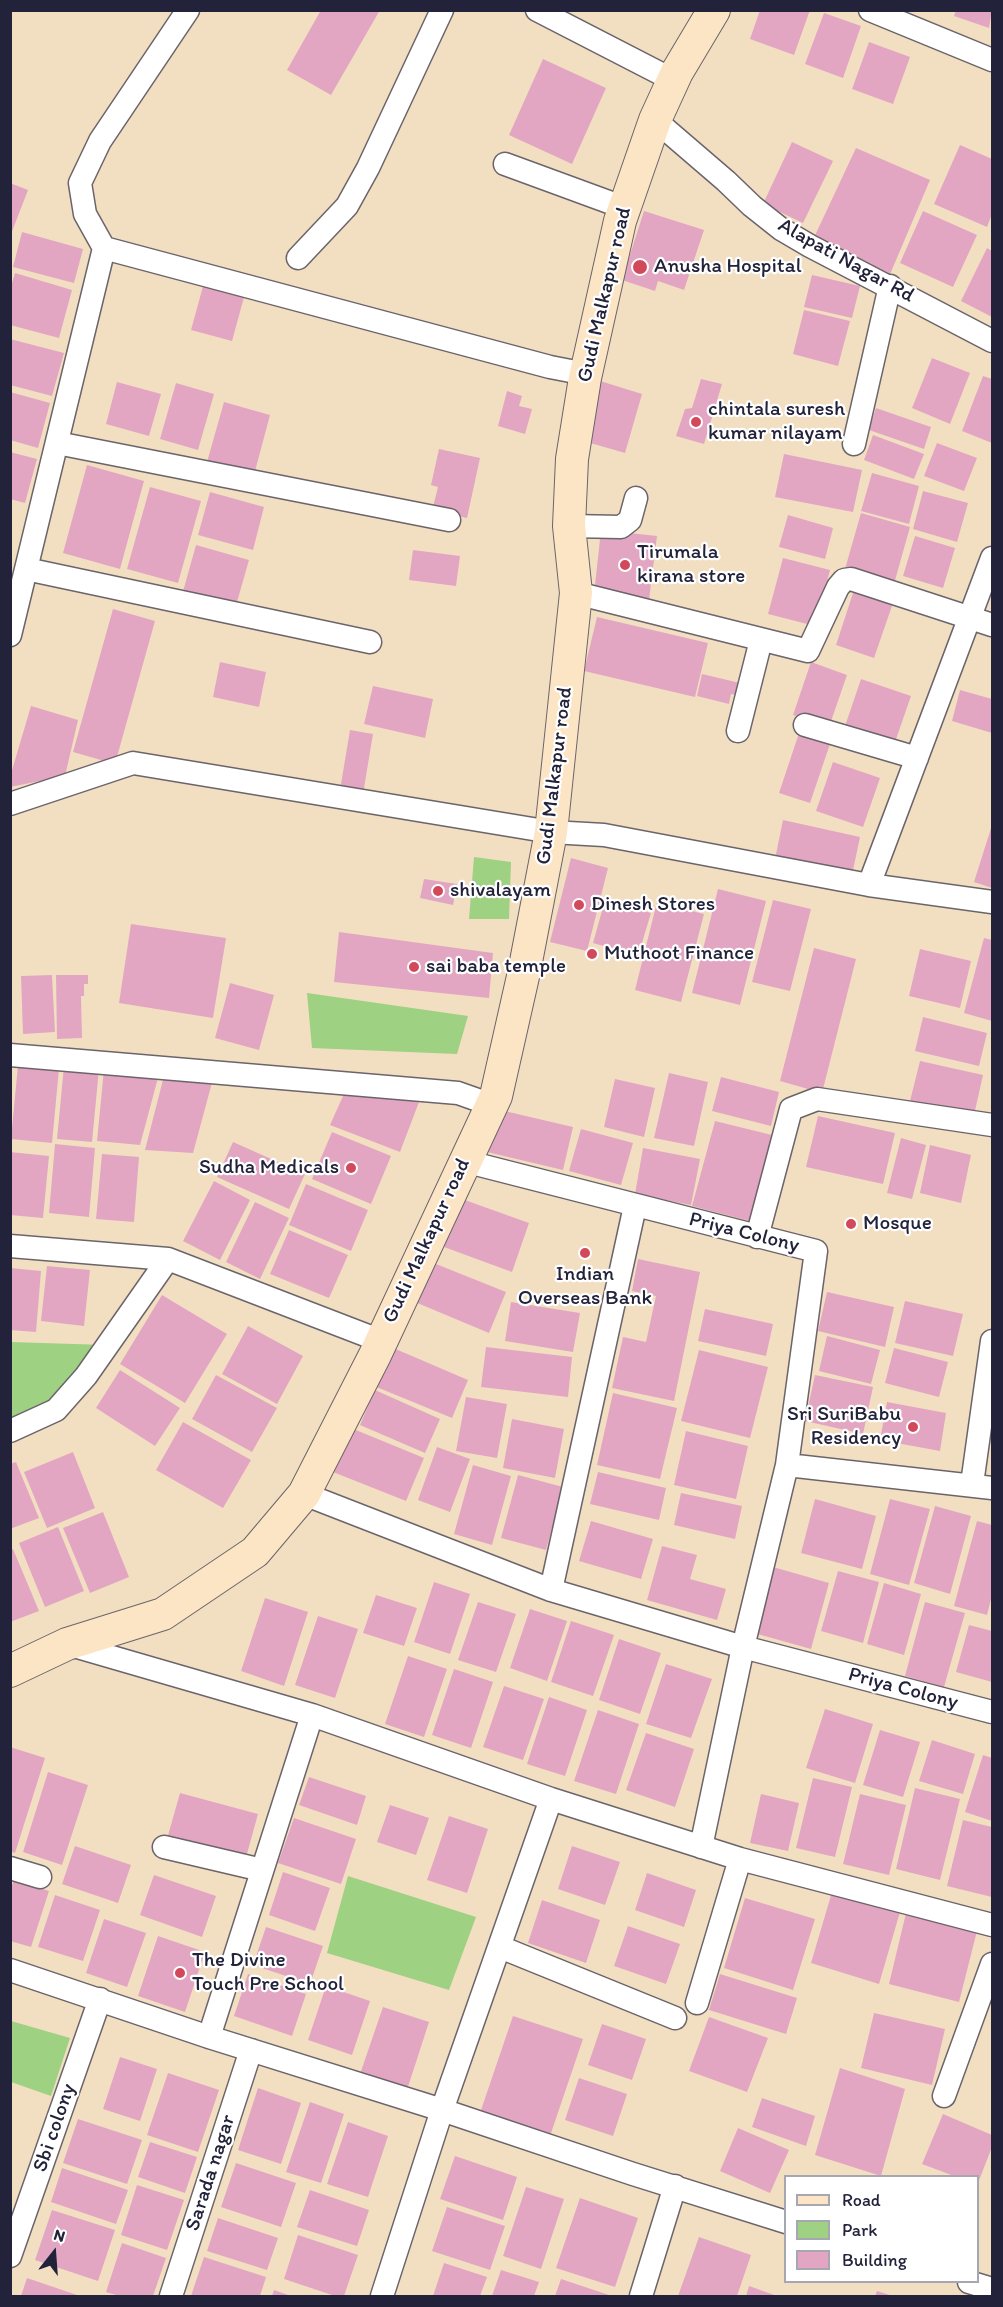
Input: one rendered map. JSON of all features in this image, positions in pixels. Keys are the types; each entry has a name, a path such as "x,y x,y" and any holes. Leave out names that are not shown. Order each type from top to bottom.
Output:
{"street":[{"path":"10,635 104,248 85,213 80,183 100,141 189,10"},
{"path":"298,258 347,206 368,168 442,10"},
{"path":"537,10 673,80"},
{"name":"Gudi Malkapur road","path":"10,1671 67,1644 163,1614 255,1552 304,1494 381,1341 496,1096 524,972 551,832 576,593 569,526 572,459 586,374 625,208 655,120 673,80 714,10"},
{"path":"870,10 993,60"},
{"name":"Alapati Nagar Rd","path":"655,120 781,229 993,341"},
{"path":"505,164 625,208"},
{"path":"104,248 527,361 586,374"},
{"path":"854,444 890,286"},
{"path":"57,443 449,520"},
{"path":"569,526 621,527 630,520 636,498"},
{"path":"869,885 993,558"},
{"path":"26,569 370,642"},
{"path":"576,593 808,651 833,594 844,580 851,579 993,626"},
{"path":"738,731 761,640"},
{"path":"805,725 917,758"},
{"path":"10,804 133,764 551,832 604,835 869,885 993,902"},
{"path":"10,1055 458,1093 492,1105"},
{"path":"757,1237 791,1109 817,1099 993,1125"},
{"name":"Priya Colony","path":"464,1161 816,1251 788,1465 743,1647 701,1847"},
{"path":"550,1590 635,1206"},
{"path":"10,1246 168,1259 381,1341"},
{"path":"10,1431 56,1410 86,1376 168,1259"},
{"path":"788,1465 982,1486 993,1341"},
{"name":"Priya Colony","path":"304,1494 550,1590 743,1647 993,1712"},
{"path":"67,1644 312,1715 551,1799 740,1859 993,1925"},
{"path":"209,2037 312,1715"},
{"path":"382,2296 442,2110 551,1799"},
{"path":"164,1847 262,1870"},
{"path":"697,2003 740,1859"},
{"path":"10,1868 40,1877"},
{"path":"500,1947 675,2018"},
{"path":"944,2096 993,1964"},
{"path":"10,1970 209,2037 784,2221"},
{"name":"Sbi colony","path":"10,2256 100,1999"},
{"name":"Sarada nagar","path":"171,2296 251,2050"},
{"path":"641,2296 675,2186"},
{"path":"972,2283 993,2289"}],"green space":[{"path":"474,857 511,862 509,919 469,919"},
{"path":"307,993 468,1016 457,1054 312,1048"},
{"path":"11,1342 106,1345 58,1410 11,1428"},
{"path":"348,1876 476,1917 449,1990 327,1953"},
{"path":"11,2021 70,2038 51,2096 11,2082"}],"building":[{"path":"321,10 380,10 331,95 287,70"},
{"path":"760,10 810,10 794,55 750,39"},
{"path":"956,10 992,10 989,28 954,16"},
{"path":"824,13 861,26 843,78 805,64"},
{"path":"869,42 910,57 893,104 852,89"},
{"path":"543,59 606,88 572,164 509,135"},
{"path":"792,142 833,161 803,223 763,204"},
{"path":"960,145 992,159 992,214 987,227 934,204"},
{"path":"856,148 930,180 888,279 810,246"},
{"path":"10,183 28,190 11,234 10,234"},
{"path":"644,211 704,230 684,290 658,281 655,291 622,280"},
{"path":"923,211 977,235 953,287 900,263"},
{"path":"22,232 83,249 74,283 13,267"},
{"path":"987,248 992,251 992,317 961,301"},
{"path":"15,273 72,290 59,338 10,325 10,290"},
{"path":"812,275 860,286 852,318 804,307"},
{"path":"205,279 246,290 232,341 191,330"},
{"path":"804,310 850,321 838,366 793,354"},
{"path":"10,339 64,353 52,396 10,385"},
{"path":"932,358 970,373 950,424 912,408"},
{"path":"983,376 992,379 992,443 962,431"},
{"name":"chintala suresh kumar nilayam","path":"701,379 722,384 704,444 676,436 685,409 692,408"},
{"path":"597,380 642,394 625,453 580,440"},
{"path":"117,382 161,394 149,436 106,424"},
{"path":"176,383 214,394 198,450 160,439"},
{"path":"507,391 522,396 519,406 532,409 525,434 498,426"},
{"path":"10,392 50,403 38,448 10,440"},
{"path":"224,402 270,415 254,475 207,462"},
{"path":"876,408 931,427 924,449 869,430"},
{"path":"873,435 924,454 914,479 864,460"},
{"path":"937,443 977,458 964,491 924,476"},
{"path":"439,449 480,458 467,518 432,511 438,487 431,485"},
{"path":"10,452 37,459 25,503 10,499"},
{"path":"784,454 862,470 853,512 775,497"},
{"path":"87,465 144,481 120,569 63,553"},
{"path":"872,473 919,486 909,524 861,511"},
{"path":"150,487 201,501 178,583 127,569"},
{"path":"923,491 968,503 957,542 913,529"},
{"path":"210,492 264,507 253,550 198,535"},
{"path":"861,513 910,527 894,584 845,569"},
{"path":"788,515 833,528 825,559 779,547"},
{"name":"Tirumala kirana store","path":"601,530 657,536 649,600 594,594"},
{"path":"915,536 955,548 943,588 903,576"},
{"path":"196,545 249,560 235,609 182,595"},
{"path":"413,550 460,556 456,586 409,580"},
{"path":"783,558 830,570 815,626 768,614"},
{"path":"854,590 893,603 874,658 836,645"},
{"path":"113,609 155,621 115,764 73,752"},
{"path":"597,617 708,643 695,697 584,671"},
{"path":"220,662 266,672 259,707 213,697"},
{"path":"811,662 847,675 829,727 793,715"},
{"path":"702,674 740,683 737,695 731,694 729,704 697,696"},
{"path":"861,679 911,696 894,745 844,729"},
{"path":"373,686 433,699 425,738 364,724"},
{"path":"960,690 992,699 992,733 952,721"},
{"path":"31,706 78,720 65,776 10,787 10,777"},
{"path":"350,730 373,734 362,800 339,796"},
{"path":"799,733 830,744 810,803 779,793"},
{"path":"833,762 880,778 863,827 816,811"},
{"path":"783,820 860,837 852,875 775,859"},
{"path":"992,825 992,888 974,882"},
{"name":"Dinesh Stores","path":"571,858 608,868 587,951 550,942"},
{"name":"shivalayam","path":"424,879 457,884 453,905 420,898"},
{"path":"718,889 766,901 740,1005 692,993"},
{"path":"605,900 651,913 638,956 593,943"},
{"path":"773,900 811,909 790,991 752,982"},
{"path":"657,902 704,914 681,1002 635,990"},
{"path":"131,924 226,938 213,1018 119,1003"},
{"name":"sai baba temple","path":"339,932 493,953 489,998 334,982"},
{"path":"984,938 992,940 992,1021 964,1013"},
{"path":"814,948 856,959 822,1093 780,1081"},
{"path":"920,949 971,961 960,1008 909,996"},
{"path":"52,975 55,1032 23,1034 21,976"},
{"path":"56,975 88,975 88,984 84,984 84,996 81,996 82,1038 57,1039"},
{"path":"230,983 274,995 259,1050 215,1038"},
{"path":"923,1017 987,1033 979,1066 915,1051"},
{"path":"920,1061 983,1075 974,1115 910,1101"},
{"path":"18,1065 59,1069 52,1143 11,1139"},
{"path":"64,1066 99,1069 92,1142 57,1139"},
{"path":"166,1068 213,1079 193,1153 145,1150"},
{"path":"104,1069 159,1074 140,1145 97,1141"},
{"path":"669,1073 708,1082 694,1146 654,1138"},
{"path":"721,1077 779,1092 771,1126 712,1111"},
{"path":"615,1079 655,1088 644,1137 604,1127"},
{"path":"347,1087 387,1088 419,1102 400,1152 330,1125"},
{"path":"496,1109 573,1127 563,1170 487,1152"},
{"path":"818,1116 895,1133 883,1184 806,1167"},
{"path":"715,1121 772,1135 750,1221 692,1206"},
{"path":"581,1129 633,1143 621,1185 569,1171"},
{"name":"Sudha Medicals","path":"332,1132 391,1156 371,1204 312,1179"},
{"path":"901,1138 926,1145 912,1199 887,1193"},
{"path":"233,1142 305,1174 289,1209 217,1177"},
{"path":"55,1144 95,1148 89,1217 49,1213"},
{"path":"930,1145 971,1155 961,1203 920,1193"},
{"path":"643,1148 700,1159 691,1205 635,1194"},
{"path":"10,1152 49,1156 43,1218 10,1215"},
{"path":"102,1154 139,1157 134,1222 96,1219"},
{"path":"214,1181 250,1200 220,1260 183,1241"},
{"path":"306,1184 368,1210 351,1251 289,1225"},
{"path":"462,1199 529,1223 512,1272 444,1247"},
{"path":"255,1202 289,1218 260,1279 226,1262"},
{"path":"289,1230 348,1255 329,1298 270,1274"},
{"path":"638,1259 700,1272 674,1401 612,1388 623,1337 646,1342 656,1296 632,1291"},
{"path":"431,1262 506,1292 489,1333 415,1302"},
{"path":"47,1266 90,1270 84,1326 41,1321"},
{"path":"10,1268 41,1271 36,1332 10,1330"},
{"path":"827,1292 894,1307 885,1347 818,1331"},
{"path":"162,1295 227,1334 185,1403 120,1364"},
{"path":"905,1301 963,1314 953,1356 895,1343"},
{"path":"511,1302 580,1313 573,1352 505,1341"},
{"path":"705,1309 773,1324 766,1356 698,1341"},
{"path":"248,1326 303,1356 277,1404 222,1374"},
{"path":"827,1336 880,1350 871,1384 819,1371"},
{"path":"391,1347 468,1380 452,1418 374,1386"},
{"path":"486,1347 572,1357 568,1397 481,1387"},
{"path":"894,1348 948,1362 939,1397 885,1383"},
{"path":"699,1350 768,1367 750,1438 681,1421"},
{"path":"120,1370 180,1408 155,1446 96,1408"},
{"path":"216,1375 277,1408 252,1452 192,1419"},
{"path":"815,1375 873,1387 863,1434 805,1421"},
{"path":"375,1390 440,1419 425,1453 360,1425"},
{"path":"613,1393 677,1408 660,1479 597,1465"},
{"path":"466,1397 507,1404 497,1458 456,1451"},
{"name":"Sri SuriBabu Residency","path":"887,1402 946,1413 940,1451 880,1440"},
{"path":"512,1419 564,1429 555,1478 503,1468"},
{"path":"183,1422 251,1460 223,1508 156,1470"},
{"path":"351,1428 424,1458 406,1501 333,1472"},
{"path":"686,1431 748,1446 736,1499 674,1485"},
{"path":"437,1447 470,1459 450,1512 418,1500"},
{"path":"73,1452 95,1508 47,1528 24,1472"},
{"path":"16,1462 39,1518 10,1529 10,1464"},
{"path":"473,1465 511,1476 492,1545 454,1534"},
{"path":"598,1472 666,1488 659,1520 590,1504"},
{"path":"518,1475 563,1487 546,1550 501,1538"},
{"path":"681,1493 742,1506 735,1539 674,1525"},
{"path":"815,1499 876,1516 862,1569 801,1553"},
{"path":"890,1499 930,1509 909,1585 870,1574"},
{"path":"935,1506 971,1516 950,1594 914,1583"},
{"path":"103,1512 129,1577 90,1593 63,1528"},
{"path":"591,1521 653,1539 641,1579 579,1561"},
{"path":"977,1521 992,1525 992,1595 987,1615 954,1606"},
{"path":"58,1527 84,1591 45,1607 19,1543"},
{"path":"662,1546 697,1555 690,1579 726,1589 717,1620 647,1600"},
{"path":"13,1549 39,1611 10,1622 10,1550"},
{"path":"773,1567 829,1583 811,1649 754,1633"},
{"path":"838,1571 879,1582 863,1643 821,1631"},
{"path":"434,1582 470,1594 450,1654 414,1642"},
{"path":"884,1583 921,1594 904,1655 867,1644"},
{"path":"376,1595 417,1608 404,1646 363,1633"},
{"path":"265,1598 308,1612 284,1686 241,1671"},
{"path":"478,1602 516,1614 496,1672 458,1660"},
{"path":"925,1602 965,1613 944,1687 905,1676"},
{"path":"530,1609 567,1621 547,1681 510,1668"},
{"path":"318,1616 358,1629 335,1698 295,1685"},
{"path":"571,1621 614,1635 593,1696 551,1682"},
{"path":"969,1625 992,1631 992,1682 956,1672"},
{"path":"619,1639 661,1653 640,1714 599,1700"},
{"path":"408,1656 447,1669 424,1737 385,1724"},
{"path":"666,1664 712,1679 691,1738 646,1724"},
{"path":"454,1669 493,1682 471,1748 432,1735"},
{"path":"504,1686 544,1699 523,1760 483,1747"},
{"path":"549,1697 587,1710 565,1776 527,1764"},
{"path":"825,1709 873,1724 855,1783 806,1768"},
{"path":"598,1710 639,1724 616,1794 574,1781"},
{"path":"880,1730 920,1742 903,1797 863,1785"},
{"path":"646,1733 694,1749 675,1807 626,1790"},
{"path":"932,1740 975,1754 963,1794 919,1781"},
{"path":"10,1747 45,1758 15,1853 10,1851"},
{"path":"983,1755 992,1758 992,1821 965,1812"},
{"path":"48,1772 88,1785 62,1865 23,1852"},
{"path":"309,1777 366,1796 357,1825 299,1805"},
{"path":"813,1778 852,1787 835,1857 796,1848"},
{"path":"915,1788 960,1799 940,1880 896,1869"},
{"path":"180,1793 258,1814 245,1861 167,1839"},
{"path":"761,1794 799,1803 788,1851 750,1843"},
{"path":"860,1794 906,1805 889,1875 843,1864"},
{"path":"390,1805 429,1818 416,1855 377,1842"},
{"path":"449,1816 488,1829 467,1893 427,1880"},
{"path":"294,1818 356,1839 341,1884 278,1863"},
{"path":"963,1820 992,1827 992,1897 947,1886"},
{"path":"75,1846 131,1865 118,1903 62,1884"},
{"path":"572,1846 620,1862 605,1905 558,1889"},
{"path":"283,1872 330,1888 315,1931 269,1915"},
{"path":"647,1873 696,1890 684,1927 635,1910"},
{"path":"154,1875 216,1896 202,1937 140,1915"},
{"path":"14,1880 49,1891 31,1947 10,1941 10,1890"},
{"path":"832,1892 900,1912 879,1984 811,1963"},
{"path":"55,1895 100,1910 83,1961 38,1947"},
{"path":"745,1898 815,1919 793,1990 724,1968"},
{"path":"542,1900 600,1920 586,1963 528,1943"},
{"path":"907,1909 978,1927 959,2002 889,1984"},
{"path":"104,1919 146,1933 127,1987 86,1973"},
{"path":"628,1926 680,1944 666,1984 614,1966"},
{"path":"266,1927 323,1946 310,1984 253,1965"},
{"path":"158,1936 205,1952 185,2012 138,1996"},
{"path":"248,1974 306,1994 292,2036 234,2016"},
{"path":"720,1974 797,1998 786,2034 709,2010"},
{"path":"326,1986 370,2001 352,2055 308,2040"},
{"path":"383,2007 429,2022 406,2093 359,2077"},
{"path":"874,2013 945,2029 932,2085 861,2068"},
{"path":"513,2016 583,2039 550,2136 480,2113"},
{"path":"709,2017 768,2038 747,2092 689,2071"},
{"path":"602,2024 646,2039 632,2080 588,2065"},
{"path":"120,2057 157,2069 140,2121 103,2109"},
{"path":"840,2068 905,2089 881,2175 815,2155"},
{"path":"168,2073 219,2090 198,2152 147,2135"},
{"path":"579,2078 627,2094 613,2136 565,2120"},
{"path":"258,2088 301,2103 281,2164 238,2150"},
{"path":"762,2098 815,2116 806,2146 752,2127"},
{"path":"310,2102 344,2114 321,2183 286,2172"},
{"path":"943,2114 992,2135 992,2147 979,2180 979,2175 951,2175 922,2164"},
{"path":"78,2119 142,2140 127,2184 63,2163"},
{"path":"348,2122 388,2136 368,2197 327,2184"},
{"path":"738,2128 789,2150 770,2193 720,2171"},
{"path":"150,2142 197,2157 185,2193 138,2177"},
{"path":"455,2156 517,2177 503,2220 440,2199"},
{"path":"236,2163 296,2183 281,2227 221,2207"},
{"path":"62,2168 128,2190 116,2224 51,2202"},
{"path":"137,2185 184,2200 167,2250 121,2235"},
{"path":"526,2187 564,2199 541,2269 503,2256"},
{"path":"310,2190 369,2210 357,2246 297,2227"},
{"path":"580,2198 638,2218 615,2287 556,2268"},
{"path":"447,2207 505,2226 490,2270 432,2251"},
{"path":"52,2210 115,2230 98,2281 35,2260"},
{"path":"218,2218 278,2238 267,2270 207,2251"},
{"path":"298,2235 358,2255 344,2296 335,2296 284,2279"},
{"path":"699,2237 751,2255 737,2296 678,2296"},
{"path":"122,2243 166,2258 153,2296 119,2296 106,2292"},
{"path":"204,2257 266,2277 260,2296 191,2296"},
{"path":"444,2263 487,2277 480,2296 433,2296"},
{"path":"501,2270 539,2282 534,2296 492,2296"},
{"path":"27,2278 80,2296 21,2296"},
{"path":"561,2279 612,2296 555,2296"},
{"path":"749,2286 777,2296 746,2296"},
{"path":"274,2290 291,2296 272,2296"},
{"path":"877,2291 893,2296 875,2296"}],"place":[{"name":"Anusha Hospital","path":"640,267"},
{"name":"chintala suresh kumar nilayam","path":"696,422"},
{"name":"Tirumala kirana store","path":"625,565"},
{"name":"shivalayam","path":"438,891"},
{"name":"Dinesh Stores","path":"579,905"},
{"name":"Muthoot Finance","path":"592,954"},
{"name":"sai baba temple","path":"414,967"},
{"name":"Sudha Medicals","path":"351,1168"},
{"name":"Mosque","path":"851,1224"},
{"name":"Indian Overseas Bank","path":"585,1253"},
{"name":"Sri SuriBabu Residency","path":"913,1427"},
{"name":"The Divine Touch Pre School","path":"180,1973"}]}
